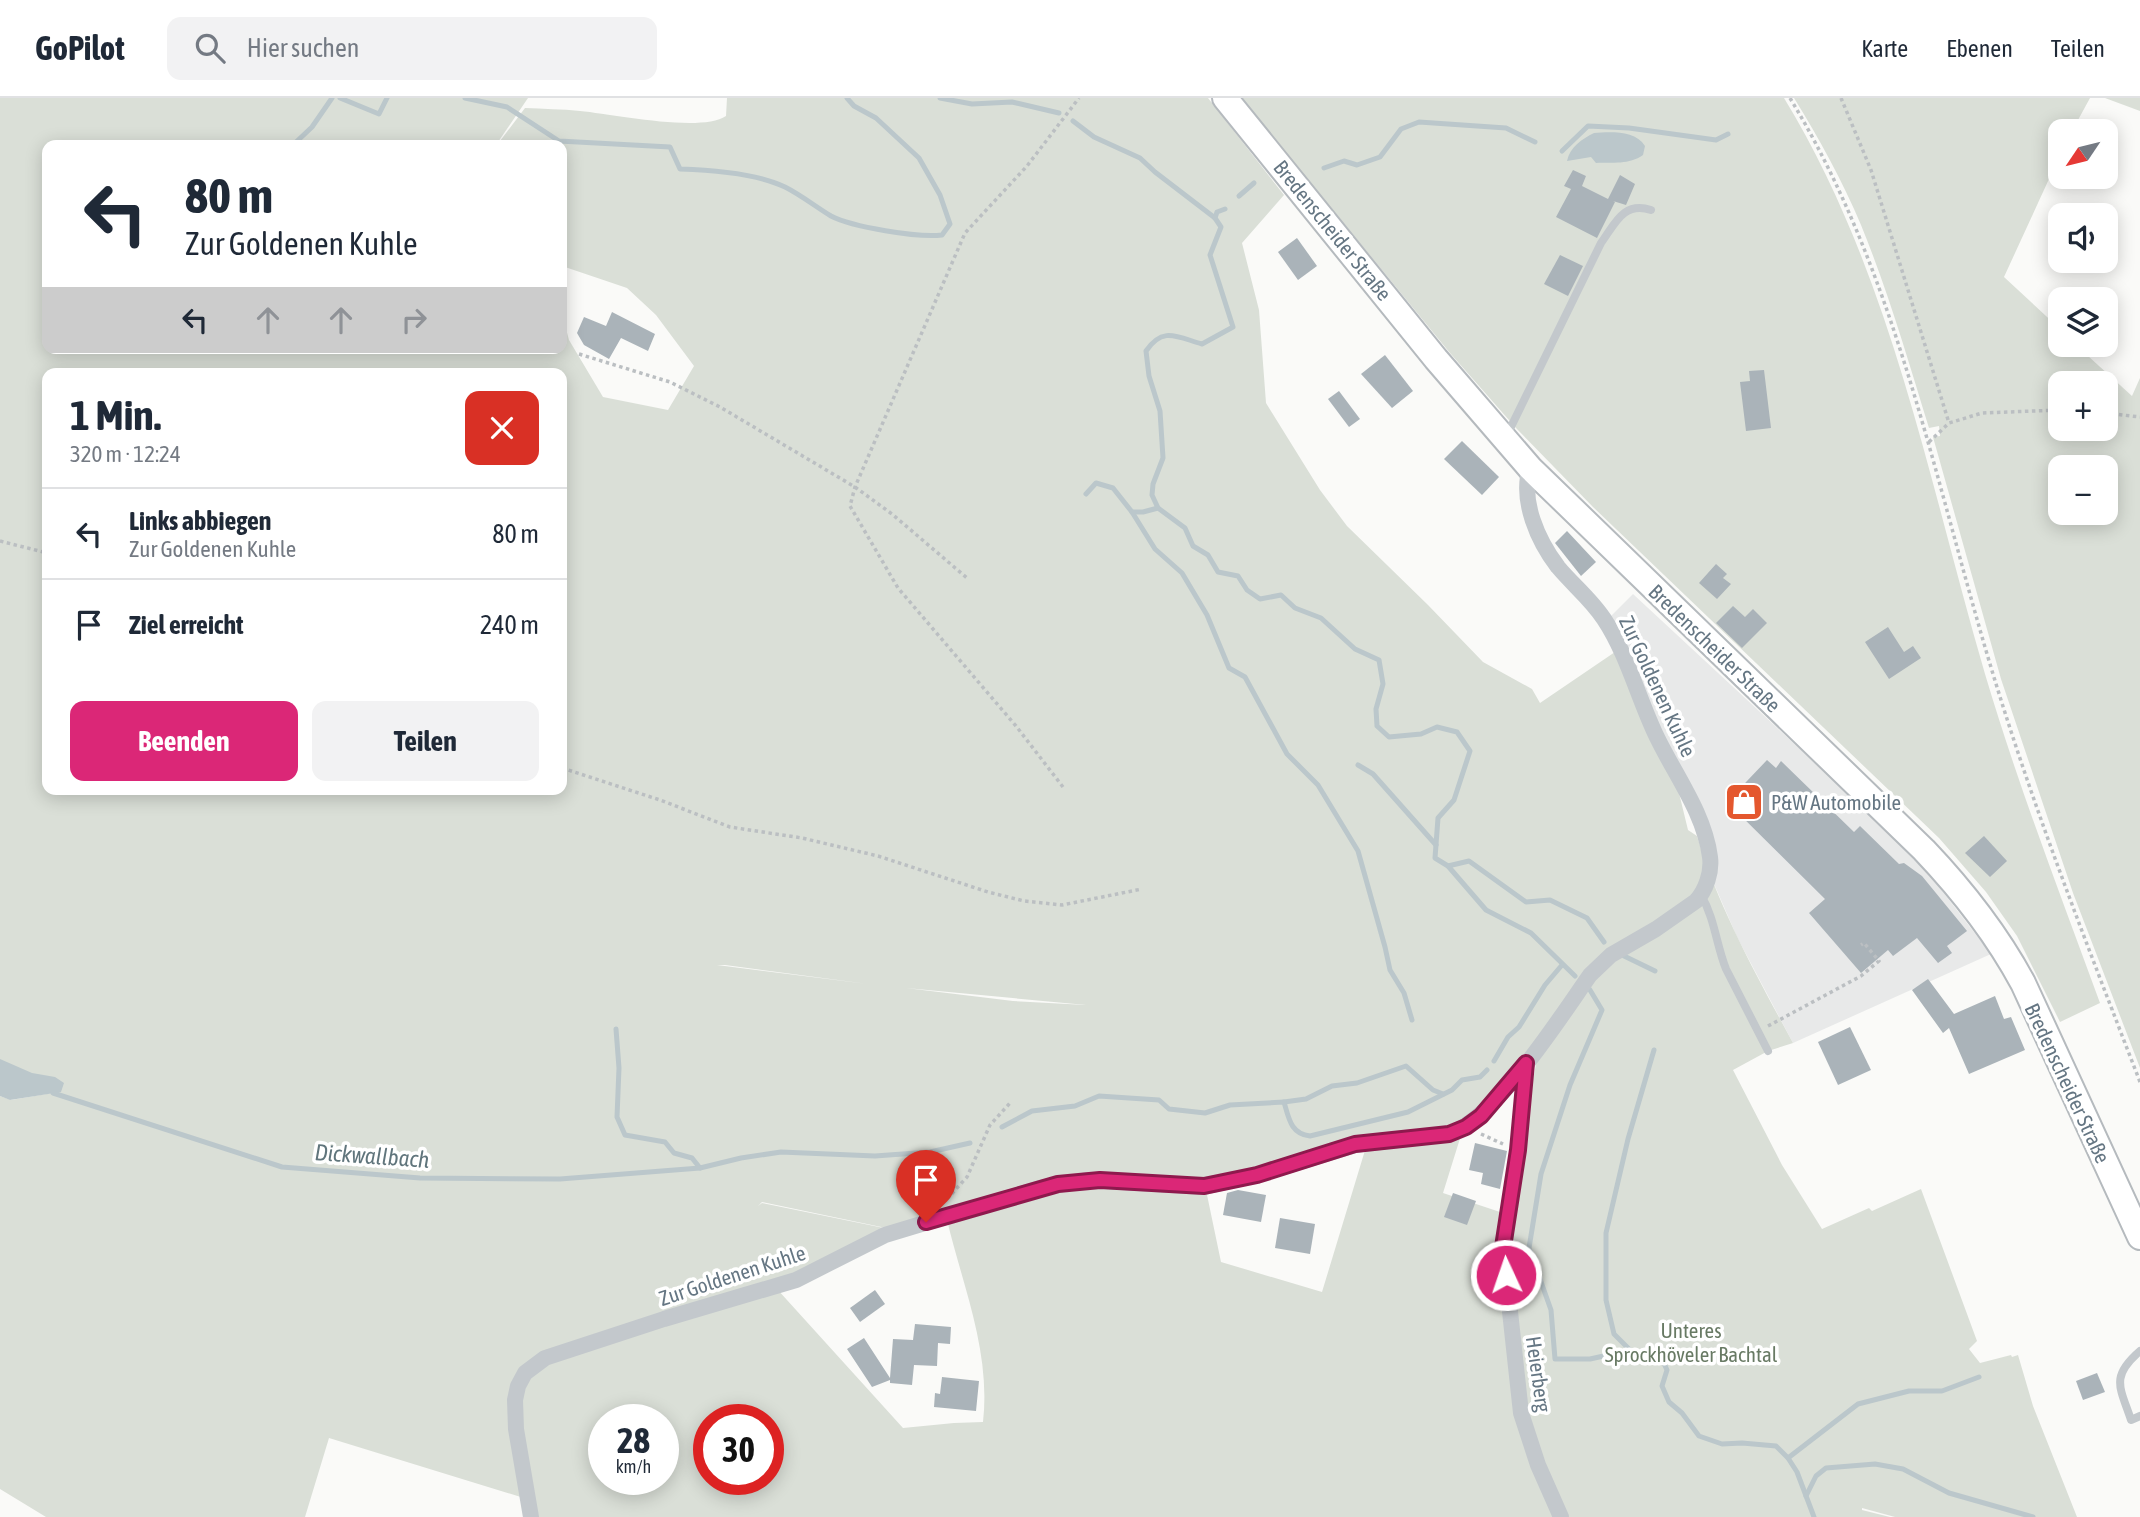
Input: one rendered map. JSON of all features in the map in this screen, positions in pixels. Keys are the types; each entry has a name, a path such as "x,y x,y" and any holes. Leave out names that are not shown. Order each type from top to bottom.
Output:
{"main road":[{"name":"Bredenscheider Straße","path":"1226,98 1436,359 1530,468 1924,850 1981,914 2006,951 2022,983 2140,1237"}],"street":[{"name":"Zur Goldenen Kuhle","path":"531,1517 516,1429 515,1400 525,1373 545,1358 796,1280 885,1235 1044,1187 1089,1180 1204,1186 1257,1175 1355,1144 1449,1134 1466,1127 1487,1109 1526,1063 1590,975 1604,960 1656,929 1701,895 1707,882 1711,860 1697,816 1655,734 1612,631 1594,605 1555,562 1535,525 1527,491 1530,468"},
{"name":"Heierberg","path":"1526,1063 1518,1150 1503,1247 1521,1413 1538,1465 1561,1517"}],"lane":[{"path":"1505,439 1601,243 1627,211 1639,207 1651,210"},
{"path":"1701,895 1712,916 1720,954 1768,1051"},
{"path":"2140,1351 2124,1365 2119,1384 2131,1420 2140,1416"}],"path":[{"path":"1063,786 1016,726 898,587 850,506 855,487 965,233 1027,166 1079,98"},
{"path":"1790,98 1836,185 1870,259 1896,332 1998,688 2061,877 2140,1082"},
{"path":"1841,98 1871,170 1949,423"},
{"path":"579,354 670,382 720,407 855,487 892,514 967,578"},
{"path":"1929,442 1949,423 1982,413 2048,410"},
{"path":"2118,414 2140,417"},
{"path":"0,541 42,552"},
{"path":"567,770 660,800 730,827 802,838 878,856 1024,901 1062,905 1142,889"},
{"path":"1758,1031 1861,976 1879,961 1864,943 1861,945"},
{"path":"944,1202 967,1177 990,1125 1010,1103"},
{"path":"1466,1127 1518,1150"}],"shaded area":[{"path":"1594,133 1622,133 1635,137 1645,146 1643,155 1621,162 1596,163 1591,157 1567,161 1577,144"},
{"path":"1633,594 1915,856 1991,954 1793,1043 1737,937 1705,863 1684,791 1610,617"},
{"path":"0,1059 32,1073 55,1077 64,1083 61,1092 10,1100 0,1096"}],"green space":[{"name":"Unteres Sprockhöveler Bachtal","path":"0,98 528,98 499,140 42,140 42,354 567,354 567,333 603,397 668,410 694,366 656,315 627,288 567,268 567,140 501,140 525,108 573,110 656,121 697,123 726,116 727,98 1208,98 1284,195 1242,243 1259,310 1266,403 1320,490 1347,526 1483,662 1532,689 1540,703 1615,652 1679,793 1688,830 1697,836 1728,916 1793,1043 1768,1051 1733,1070 1782,1165 1822,1229 1921,1189 1977,1341 1969,1349 1980,1363 2018,1355 2033,1406 2077,1517 1895,1517 1862,1508 1890,1517 1563,1517 1522,1411 1506,1246 1513,1175 1538,1055 1486,1116 1462,1132 1443,1193 1506,1214 1502,1249 1519,1415 1558,1517 535,1517 521,1438 519,1407 523,1386 542,1364 777,1289 903,1428 983,1422 983,1370 979,1345 947,1220 1029,1193 1103,1181 1184,1192 1206,1190 1221,1262 1322,1292 1366,1147 1451,1133 1401,1135 1227,1178 1186,1185 1119,1177 1078,1179 886,1228 762,1202 758,1206 762,1203 884,1228 809,1271 565,1345 522,1366 512,1398 511,1415 514,1448 524,1498 329,1438 305,1517 46,1517 0,1489 0,1096 11,1100 58,1092 0,1083","holes":["717,965 725,965 868,984","906,988 1086,1005 1013,1001"]},
{"path":"1241,98 1784,98 1821,165 1853,234 1880,306 1925,452 1998,716 2100,1003 2060,1022 2017,936 1986,892 1939,838 1593,507 1516,428 1450,353"},
{"path":"1794,98 2090,98 2079,119 2048,119 2048,181 2004,277 2048,318 2048,357 2089,357 2105,371 2048,371 2048,441 2118,441 2118,383 2132,396 2140,378 2140,1068 2073,893 2001,679 1933,437 1940,436 1939,426 1929,428 1871,250 1821,144"},
{"path":"2105,98 2140,98 2140,111"}],"building":[{"path":"1573,170 1586,176 1582,186 1608,199 1620,175 1635,184 1626,205 1613,201 1615,202 1597,238 1556,217 1571,189 1564,186"},
{"path":"1297,238 1317,266 1298,280 1278,252"},
{"path":"1560,255 1583,266 1568,296 1544,284"},
{"path":"612,312 655,334 648,351 621,338 609,359 584,345 577,333 584,317 606,326"},
{"path":"1385,355 1413,391 1392,408 1361,374"},
{"path":"1764,370 1771,428 1746,431 1740,382 1750,381 1749,371"},
{"path":"1339,391 1360,419 1349,427 1328,399"},
{"path":"1462,441 1499,477 1482,495 1444,459"},
{"path":"1567,531 1596,562 1581,576 1555,543"},
{"path":"1716,564 1727,574 1723,578 1731,584 1717,599 1699,583"},
{"path":"1733,606 1745,617 1753,609 1767,623 1742,648 1716,623"},
{"path":"1888,627 1904,652 1913,646 1921,658 1889,679 1865,642"},
{"path":"1767,760 1776,768 1781,761 1854,832 1860,826 1899,864 1904,863 1922,876 1967,931 1947,946 1952,953 1938,963 1917,938 1893,956 1888,950 1861,973 1809,913 1825,899 1727,802"},
{"path":"1984,836 2007,861 1990,877 1965,853"},
{"path":"1928,979 1954,1014 1995,996 2004,1019 2011,1017 2025,1050 1969,1074 1949,1028 1943,1033 1912,990"},
{"path":"1850,1027 1871,1070 1838,1085 1818,1042"},
{"path":"1475,1143 1507,1151 1500,1189 1481,1184 1483,1173 1469,1170"},
{"path":"1238,1190 1266,1195 1261,1222 1223,1215 1227,1193"},
{"path":"1453,1193 1476,1201 1467,1225 1444,1217"},
{"path":"1280,1218 1315,1224 1310,1254 1275,1248"},
{"path":"875,1290 885,1304 860,1322 850,1308"},
{"path":"915,1324 951,1327 950,1344 938,1343 937,1366 914,1365 912,1385 890,1383 890,1380 872,1387 847,1349 864,1338 890,1378 893,1339 913,1340"},
{"path":"2097,1373 2105,1392 2083,1400 2076,1381"},
{"path":"942,1377 979,1381 976,1411 934,1407 935,1393 940,1394"}],"waterway":[{"path":"298,140 312,127 332,98"},
{"path":"340,98 379,114 387,98"},
{"path":"465,98 507,107 557,140"},
{"path":"567,141 670,147 680,169 761,178 791,190 841,220 902,233 942,235 950,224 940,195 919,158 876,118 854,106 847,98"},
{"path":"940,98 972,104 1012,102 1059,113"},
{"path":"1073,121 1094,137 1140,158 1215,218 1221,227 1210,255 1233,327 1202,344 1165,336 1158,338 1146,351 1149,376 1160,411 1163,458 1153,484 1152,495 1158,508 1185,528 1193,546 1208,555 1218,572 1238,576 1247,590 1260,599 1281,595 1295,608 1321,618 1355,649 1379,660 1383,684 1376,709 1377,726 1389,737 1421,734 1437,727 1457,732 1470,751 1454,800 1438,818 1435,858 1448,866 1486,910 1531,933 1575,976"},
{"path":"1324,168 1344,161 1357,165 1380,157 1401,129 1419,122 1506,128 1535,142"},
{"path":"1562,151 1588,126 1629,128 1716,140 1728,134"},
{"path":"1239,196 1254,183"},
{"path":"1215,218 1217,212 1225,209"},
{"path":"1086,494 1096,483 1113,488 1155,549 1182,573 1207,615 1229,668 1245,677 1287,754 1318,785 1358,851 1390,970 1404,993 1412,1020"},
{"path":"1132,512 1158,508"},
{"path":"1358,765 1373,774 1436,845"},
{"path":"1448,866 1469,861 1526,902 1550,900 1587,918 1604,942"},
{"path":"1622,955 1655,971"},
{"name":"Dickwallbach","path":"1494,1061 1508,1037 1519,1027 1545,985 1562,965"},
{"path":"1590,990 1602,1010 1570,1085 1541,1174 1529,1248 1551,1310 1555,1359 1590,1359 1622,1352 1661,1357 1667,1370 1662,1386 1669,1402 1682,1413 1699,1436 1722,1444 1776,1446 1797,1472 1814,1517"},
{"name":"Dickwallbach","path":"616,1029 619,1068 617,1117 625,1135 665,1142 674,1153 692,1158 700,1168 781,1152 875,1156 930,1152 970,1143"},
{"path":"1633,1353 1614,1334 1606,1300 1606,1233 1628,1139 1654,1050"},
{"name":"Dickwallbach","path":"1284,1102 1306,1099 1332,1086 1357,1083 1406,1066 1433,1090 1443,1094"},
{"name":"Dickwallbach","path":"1002,1127 1032,1111 1075,1106 1099,1096 1159,1100 1169,1109 1205,1113 1230,1105 1284,1102 1289,1120 1295,1129 1310,1136 1408,1112 1452,1090 1462,1080 1480,1077 1487,1070"},
{"name":"Dickwallbach","path":"53,1093 282,1167 420,1178 560,1179 700,1168"},
{"path":"1788,1458 1858,1404 1909,1391 1942,1391 1979,1377"},
{"path":"1806,1496 1816,1476 1826,1468 1875,1464 1903,1469 1949,1493 2033,1517"}],"place":[{"name":"P&W Automobile","path":"1744,802"}],"route":[{"path":"926,1222 1058,1184 1100,1180 1195,1188 1257,1175 1355,1144 1449,1134 1466,1127 1481,1116 1526,1063 1518,1150 1503,1247 1506,1275"}]}
